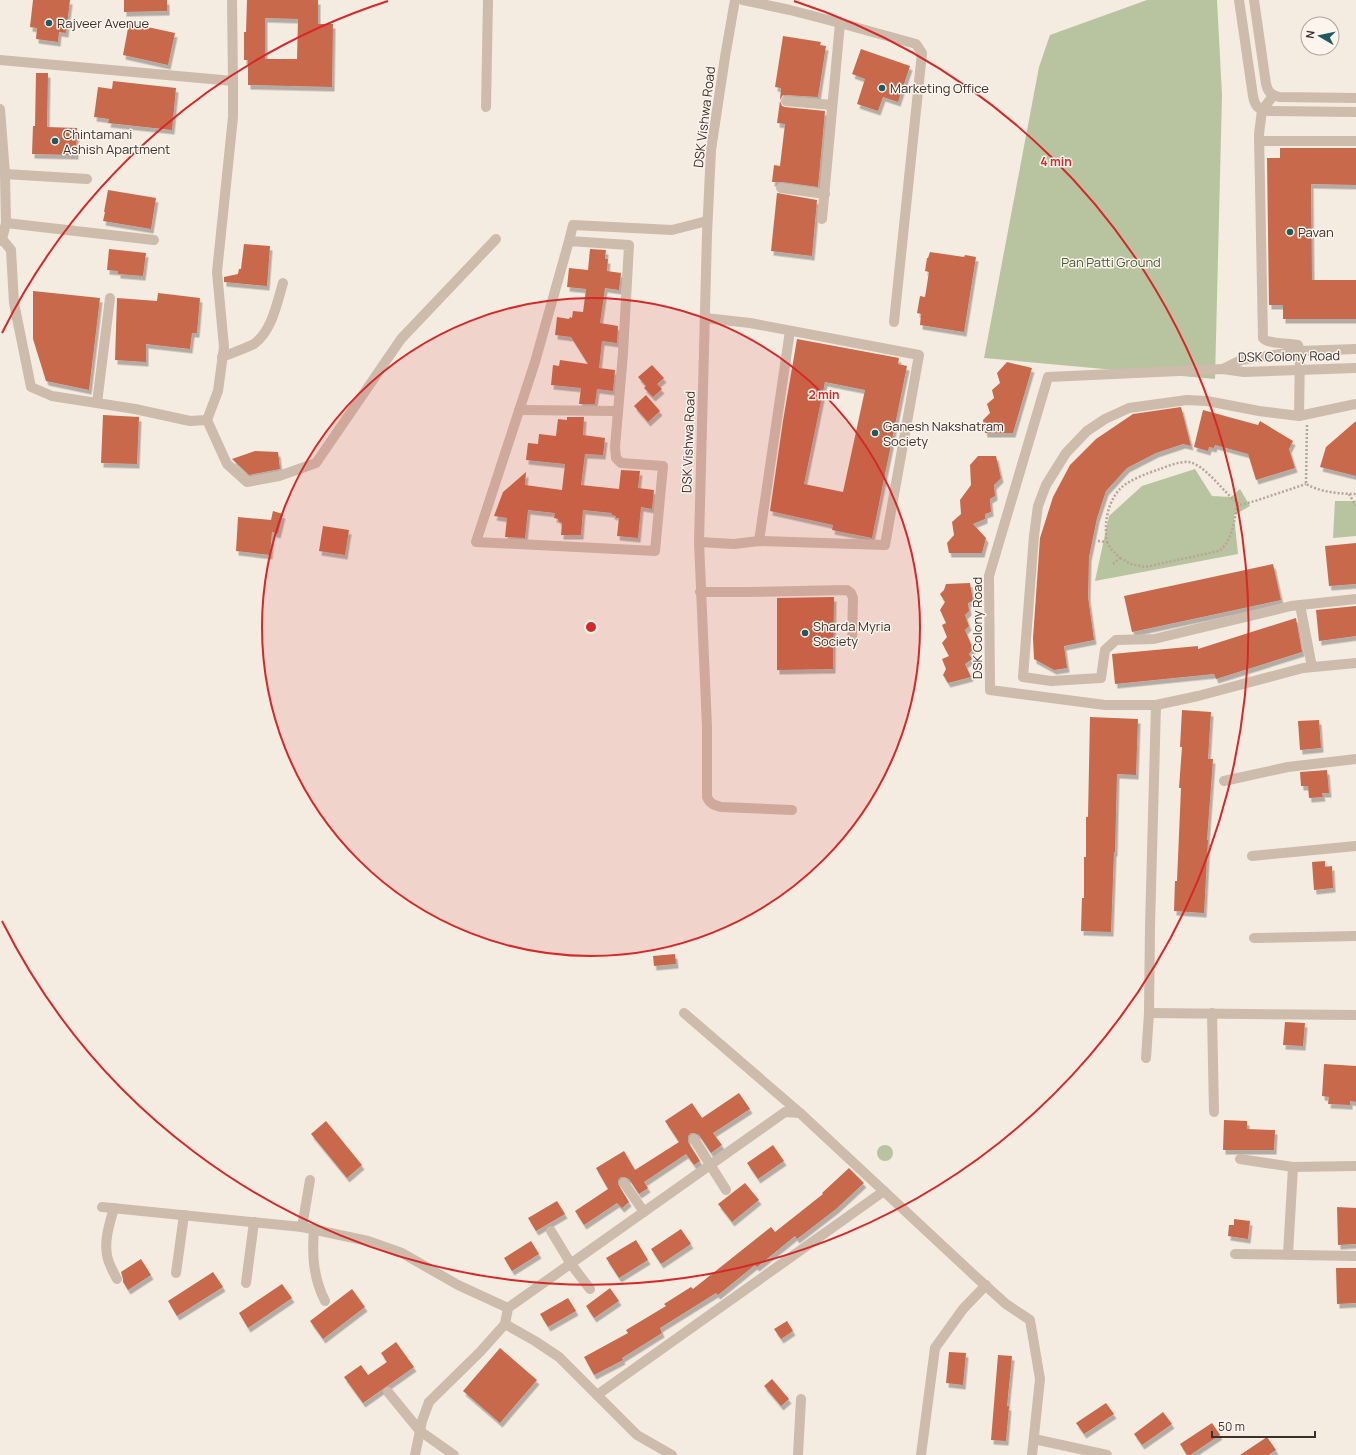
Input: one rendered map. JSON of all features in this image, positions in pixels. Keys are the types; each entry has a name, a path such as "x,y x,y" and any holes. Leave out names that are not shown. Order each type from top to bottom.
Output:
{"street":[{"path":"232,0 233,117 217,272 224,347 218,391 207,420 227,464 247,482 278,476 316,463 401,339 496,239"},
{"path":"486,107 488,0"},
{"name":"DSK Vishwa Road","path":"735,0 711,150 707,221 699,542 707,727 707,797 713,804 721,807 792,810"},
{"path":"743,0 790,10 916,44 922,53 894,322"},
{"path":"1239,0 1255,105 1262,110 1356,112"},
{"path":"1254,0 1266,84 1273,96 1356,98"},
{"path":"822,219 840,23"},
{"path":"0,60 233,81"},
{"path":"1253,96 1266,84"},
{"path":"1273,96 1262,110 1259,141 1263,338 1269,341 1298,345 1300,351 1303,415"},
{"path":"786,100 832,105"},
{"path":"0,109 6,223 1,240 11,250 14,303 31,387 52,396 135,409 190,421 207,420"},
{"path":"1259,141 1356,141"},
{"path":"4,174 87,179"},
{"path":"780,188 824,194"},
{"path":"569,241 629,245 623,353 615,447 616,458 621,462 663,466 654,551 476,542 535,362 573,226 672,230 707,221"},
{"path":"6,223 154,240"},
{"path":"222,357 254,344 264,334 274,314 283,283"},
{"path":"97,403 110,298"},
{"path":"699,542 734,544 759,541 885,545 919,355 750,323 704,318"},
{"path":"759,541 790,331"},
{"name":"DSK Colony Road","path":"1223,369 1241,360 1300,351 1356,349"},
{"name":"DSK Colony Road","path":"1356,368 1244,372 1223,369 1048,377 989,576 990,690 1105,705 1156,705 1198,696 1303,668 1356,663"},
{"path":"1356,404 1303,415 1259,411 1207,401 1188,400 1129,408 1105,419 1088,431 1066,453 1046,485 1038,506 1034,536 1023,677 1051,681 1101,678 1105,650 1116,640 1154,639 1291,606 1356,599"},
{"path":"520,410 618,411"},
{"path":"700,592 847,590 853,598 852,642"},
{"path":"1300,605 1312,667"},
{"path":"1146,1058 1149,1012 1156,705"},
{"path":"1224,781 1288,767 1356,759"},
{"path":"1252,856 1356,846"},
{"path":"1254,938 1356,936"},
{"path":"1149,1012 1356,1015"},
{"path":"1212,1013 1214,1112"},
{"path":"684,1014 800,1113 1006,1304 1030,1320 1040,1379 1032,1455"},
{"path":"415,1455 420,1431 429,1402 480,1352 505,1324 508,1308 785,1112 800,1113"},
{"path":"694,1139 726,1190"},
{"path":"1240,1159 1294,1167 1356,1166"},
{"path":"1288,1254 1294,1167"},
{"path":"302,1227 310,1180"},
{"path":"624,1183 644,1212"},
{"path":"597,1394 884,1191"},
{"path":"102,1206 302,1227 368,1241 402,1253 458,1284 508,1308"},
{"path":"114,1208 109,1224 106,1244 107,1256 116,1279"},
{"path":"176,1273 184,1215"},
{"path":"246,1283 254,1222"},
{"path":"314,1229 314,1273 325,1301"},
{"path":"551,1231 571,1264 590,1289"},
{"path":"1235,1254 1356,1256"},
{"path":"921,1455 935,1348 963,1309 986,1285"},
{"path":"505,1324 559,1357 637,1435 672,1455"},
{"path":"388,1392 420,1431 454,1455"},
{"path":"798,1455 801,1399"},
{"path":"1034,1439 1107,1455"}],"path":[{"path":"1303,415 1306,484"},
{"path":"1240,504 1237,507 1230,540 1219,551 1145,567 1131,564 1120,558 1111,549 1107,542 1105,533 1107,514 1119,489 1125,484 1169,466 1189,462 1197,466 1212,477 1231,497 1240,504 1255,502 1306,484"},
{"path":"1306,484 1312,488 1356,494"},
{"path":"1349,494 1356,506"},
{"path":"1098,541 1107,542"},
{"path":"1112,565 1120,558"}],"green space":[{"name":"Pan Patti Ground","path":"1147,0 1217,0 1222,95 1215,379 984,358 1039,67 1050,35"},
{"path":"1195,469 1212,496 1231,497 1240,489 1250,506 1234,515 1238,554 1095,581 1109,516 1142,486"},
{"path":"1335,501 1356,501 1356,536 1333,538"},
{"path":"885,1145 891,1147 893,1153 891,1159 885,1161 879,1159 877,1153 879,1147"}],"building":[{"name":"Rajveer Avenue","path":"33,0 70,0 66,33 59,32 58,42 36,39 37,28 30,27"},
{"path":"124,0 167,0 167,11 124,12"},
{"path":"247,0 318,0 318,24 333,24 332,87 248,85 248,60 244,60 244,32 246,32","holes":["265,18 298,19 297,59 265,59"]},
{"path":"129,23 175,33 168,65 123,55"},
{"path":"783,36 821,42 820,45 826,46 818,97 783,95 780,100 781,88 775,87"},
{"name":"Marketing Office","path":"861,49 910,66 898,102 883,97 878,111 857,104 865,79 852,74"},
{"name":"Chintamani Ashish Apartment","path":"36,73 48,73 47,127 77,128 76,155 32,154 33,126 35,126"},
{"path":"113,81 176,88 172,130 108,123 109,119 94,117 98,87 112,89"},
{"path":"780,101 782,106 785,107 825,111 818,187 772,182 774,165 780,166 785,124 777,123"},
{"name":"Pavan","path":"1280,148 1356,148 1356,185 1311,184 1312,280 1356,280 1356,319 1283,319 1283,305 1269,305 1267,158 1280,158"},
{"path":"108,190 156,198 151,229 103,221"},
{"path":"777,193 817,200 812,256 771,251"},
{"path":"244,244 270,246 267,286 224,282 224,277 238,274 239,269 241,269"},
{"path":"109,249 146,253 143,276 118,274 118,271 107,270"},
{"path":"590,249 606,250 605,259 608,259 607,271 621,273 619,290 605,288 600,323 618,326 617,343 602,341 599,368 615,370 613,391 597,389 595,404 579,404 581,388 551,385 553,365 559,366 560,360 588,364 571,337 555,335 557,317 569,319 570,317 572,318 573,311 583,312 586,289 567,287 569,268 588,270"},
{"path":"930,252 964,257 965,255 976,257 964,332 920,325 921,314 917,313 920,296 925,297 929,272 925,271 927,258"},
{"path":"33,291 100,298 89,390 46,381 33,339"},
{"path":"158,293 200,298 197,333 192,333 190,349 146,344 146,362 115,360 117,298 157,301"},
{"name":"Ganesh Nakshatram Society","path":"797,339 899,358 898,364 907,366 872,538 832,530 833,525 770,511","holes":["825,382 865,390 843,492 804,484"]},
{"path":"1007,362 1032,368 1013,433 985,433 983,420 990,413 987,404 994,398 992,390 1000,383 997,373"},
{"path":"652,365 664,378 657,384 662,389 653,397 644,388 646,386 638,377"},
{"path":"646,395 660,411 648,422 634,406"},
{"path":"1181,407 1191,446 1183,444 1156,453 1127,468 1106,491 1097,518 1089,557 1088,597 1094,640 1064,646 1067,668 1054,670 1034,659 1033,638 1040,538 1053,497 1070,465 1096,439 1133,414"},
{"path":"1203,410 1258,425 1260,421 1293,441 1289,449 1295,468 1256,480 1248,454 1215,445 1214,448 1209,447 1208,451 1194,447"},
{"path":"103,415 139,417 137,464 101,463"},
{"path":"567,417 584,417 583,435 605,438 603,455 585,454 581,485 619,489 621,470 640,471 638,488 654,490 652,509 641,507 638,538 617,536 619,518 616,518 616,516 612,515 612,513 583,510 581,535 561,535 562,523 559,522 558,519 554,518 555,513 528,510 525,538 505,537 507,518 494,516 503,492 526,472 525,485 562,490 565,464 526,460 528,443 538,444 539,434 556,436 558,419 567,420"},
{"path":"1356,421 1356,476 1320,467 1326,447"},
{"path":"255,451 278,452 280,469 249,475 232,459"},
{"path":"978,456 996,456 1001,478 994,485 995,496 990,499 991,512 985,514 985,519 973,524 986,538 982,553 949,553 947,543 954,535 952,522 961,514 960,500 971,485 970,465"},
{"path":"273,511 283,514 278,534 272,532 270,555 236,551 238,517 271,520"},
{"path":"323,526 349,530 345,555 319,551"},
{"path":"1356,543 1356,584 1329,586 1325,546"},
{"path":"1273,564 1281,600 1132,632 1124,596"},
{"path":"970,583 973,601 968,603 969,611 965,615 969,626 965,630 973,649 969,654 972,659 965,664 971,677 948,683 943,675 946,669 942,659 949,656 942,643 947,637 942,625 946,623 940,610 945,602 940,594 944,590 946,584"},
{"name":"Sharda Myria Society","path":"834,597 833,669 777,670 777,598"},
{"path":"1356,606 1356,636 1319,641 1316,610"},
{"path":"1296,618 1302,652 1216,679 1214,674 1115,684 1112,654 1198,646 1198,649"},
{"path":"1182,710 1211,712 1208,759 1213,759 1207,840 1204,913 1174,911 1175,881 1177,881 1181,788 1179,788 1182,747 1180,747"},
{"path":"1090,717 1138,719 1136,775 1117,774 1111,932 1081,931 1082,898 1084,898 1084,857 1086,857 1086,817 1088,817"},
{"path":"1319,720 1321,748 1300,750 1298,721"},
{"path":"1327,770 1329,793 1322,793 1323,797 1309,798 1308,786 1301,786 1300,772"},
{"path":"1325,861 1325,867 1332,866 1333,888 1314,890 1312,862"},
{"path":"675,954 676,964 654,966 653,956"},
{"path":"1285,1022 1305,1023 1303,1046 1283,1045"},
{"path":"1324,1064 1356,1066 1356,1102 1350,1101 1350,1105 1328,1104 1329,1097 1322,1096"},
{"path":"739,1093 750,1109 713,1133 722,1145 711,1153 699,1135 691,1133 688,1136 688,1142 700,1161 694,1165 686,1154 644,1182 648,1188 639,1194 629,1179 621,1177 618,1180 618,1184 629,1202 622,1208 617,1203 584,1225 575,1211 608,1189 596,1168 624,1151 635,1170 679,1142 665,1121 692,1103 702,1118"},
{"path":"1224,1120 1247,1121 1247,1129 1275,1130 1274,1150 1223,1150"},
{"path":"326,1121 362,1165 347,1178 311,1134"},
{"path":"773,1145 784,1161 758,1179 747,1163"},
{"path":"849,1168 864,1183 836,1209 797,1239 795,1236 757,1267 755,1265 718,1295 716,1293 660,1328 662,1333 622,1358 623,1360 594,1375 584,1357 628,1333 626,1330 666,1306 664,1304 691,1287 693,1289 771,1227 775,1232 823,1194 822,1193"},
{"path":"745,1183 759,1200 732,1222 718,1204"},
{"path":"557,1201 565,1214 536,1231 528,1218"},
{"path":"1337,1207 1356,1208 1356,1244 1338,1245"},
{"path":"1234,1219 1250,1221 1248,1239 1228,1236 1229,1225 1234,1225"},
{"path":"681,1229 691,1244 661,1264 651,1249"},
{"path":"636,1240 648,1260 619,1278 606,1258"},
{"path":"531,1241 539,1254 512,1271 504,1258"},
{"path":"141,1259 151,1275 128,1290 123,1282 121,1272"},
{"path":"1336,1268 1356,1268 1356,1303 1337,1304"},
{"path":"213,1272 223,1287 177,1316 168,1301"},
{"path":"282,1284 292,1298 248,1328 239,1313"},
{"path":"610,1288 619,1301 594,1318 586,1306"},
{"path":"352,1289 365,1307 323,1339 310,1321"},
{"path":"568,1298 576,1311 548,1327 540,1314"},
{"path":"787,1321 793,1331 781,1339 774,1329"},
{"path":"396,1342 414,1367 363,1403 344,1377 361,1365 368,1375 387,1362 381,1353"},
{"path":"500,1348 537,1380 500,1423 463,1391"},
{"path":"949,1352 966,1353 963,1385 946,1383"},
{"path":"998,1355 1012,1356 1007,1406 1009,1406 1006,1441 991,1440"},
{"path":"772,1379 789,1399 781,1406 764,1386"},
{"path":"1106,1403 1114,1414 1084,1434 1076,1423"},
{"path":"1163,1412 1172,1424 1142,1445 1134,1434"},
{"path":"1212,1423 1220,1435 1190,1455 1187,1455 1180,1444"},
{"path":"1267,1437 1276,1450 1268,1455 1240,1455"}],"place":[{"name":"Rajveer Avenue","path":"49,23"},
{"name":"Marketing Office","path":"882,88"},
{"name":"Chintamani Ashish Apartment","path":"55,141"},
{"name":"Pavan","path":"1290,232"},
{"name":"Ganesh Nakshatram Society","path":"875,433"},
{"name":"Sharda Myria Society","path":"805,633"}]}
